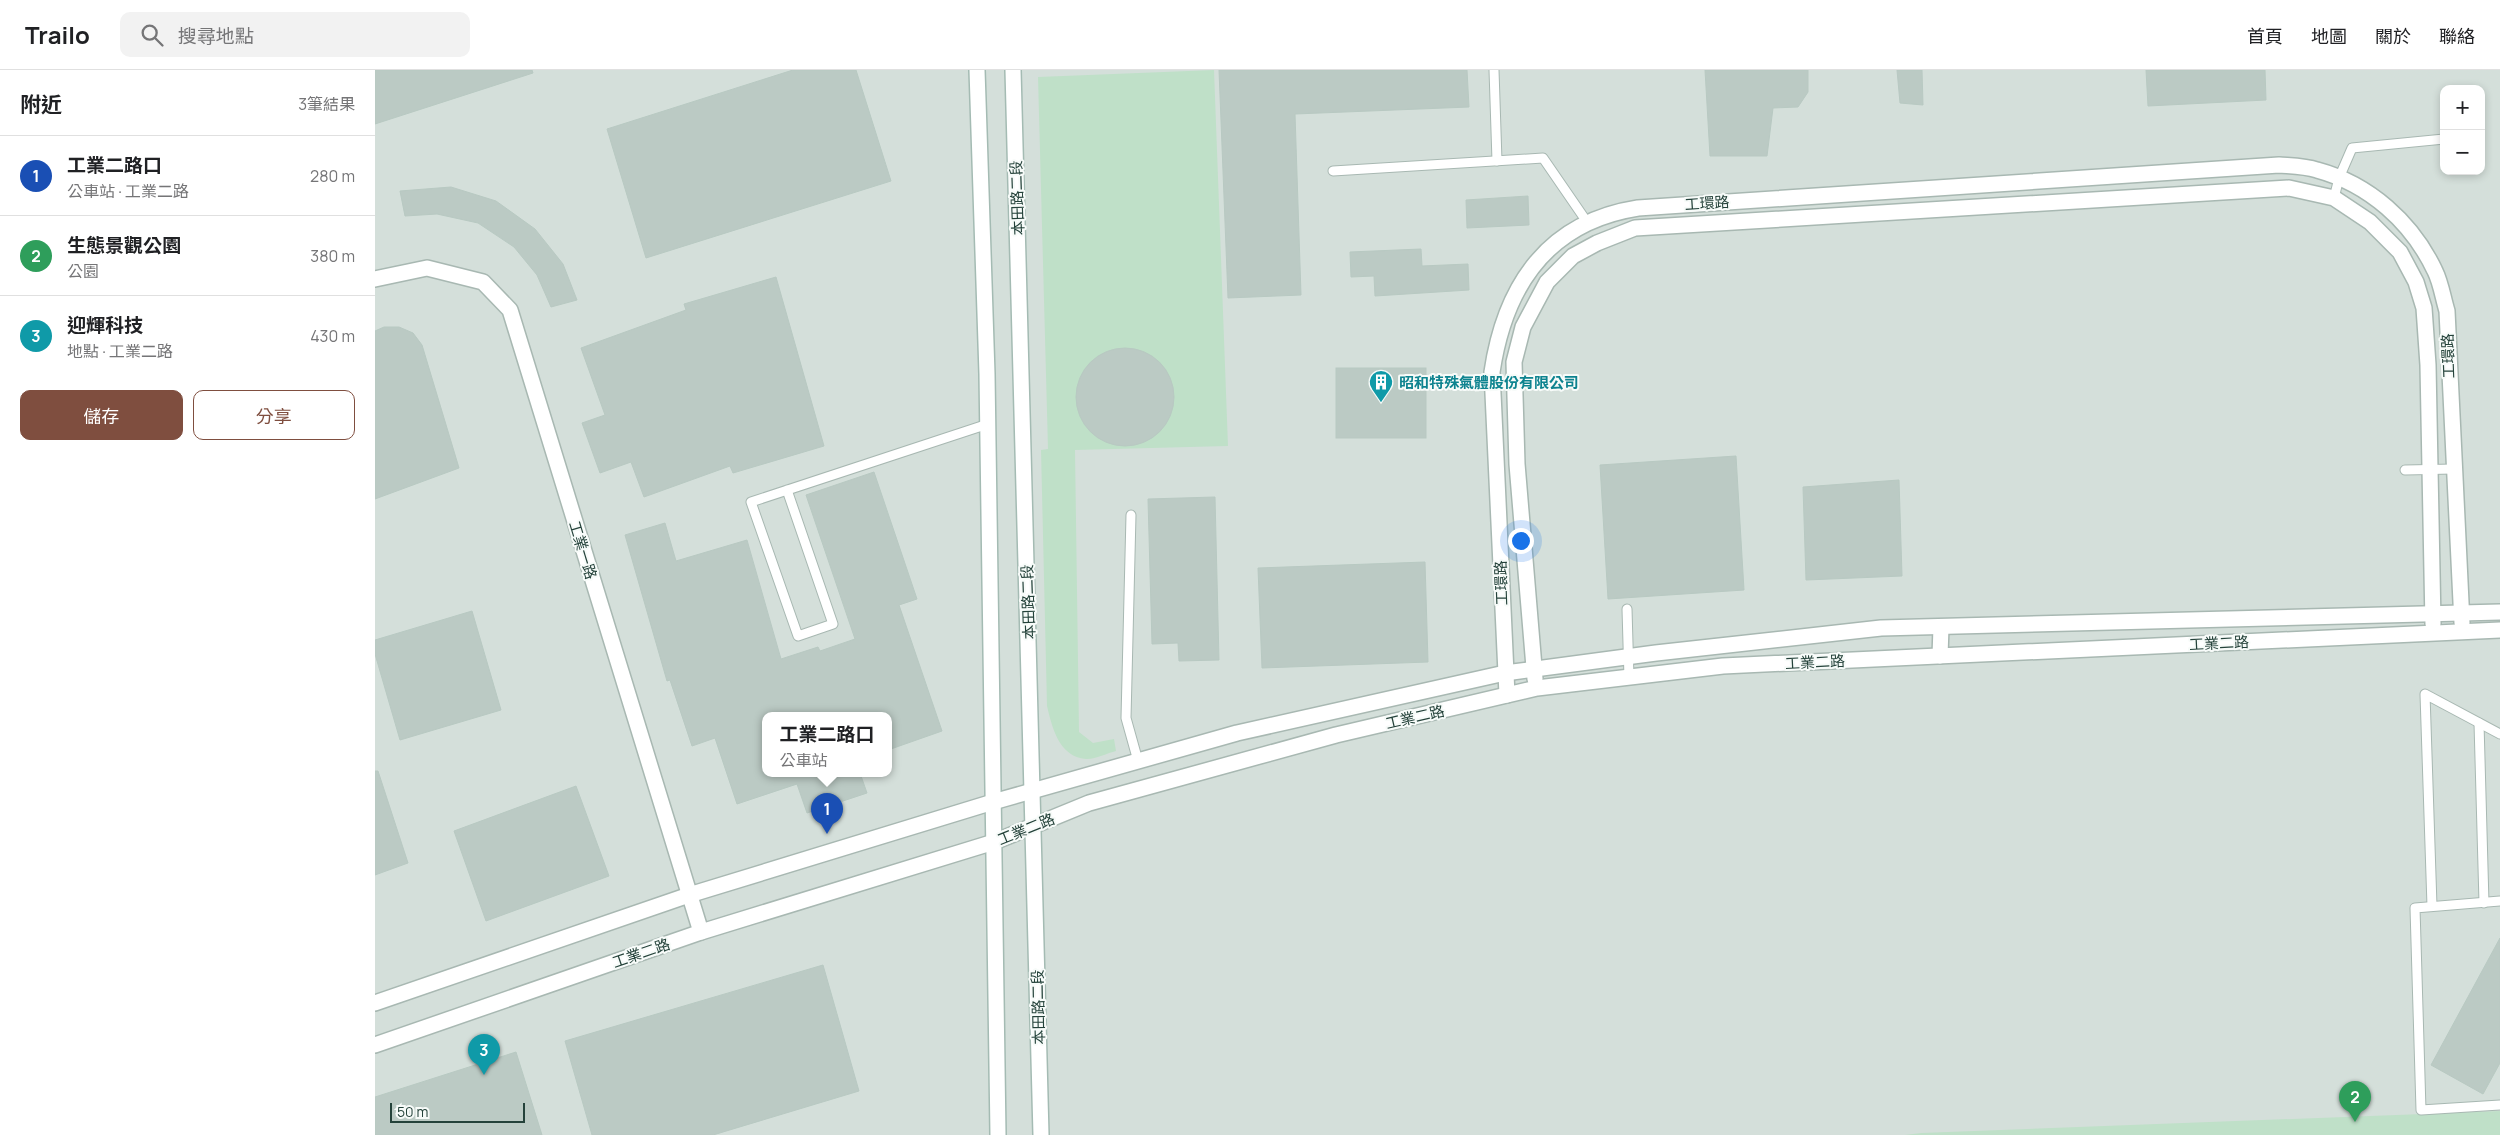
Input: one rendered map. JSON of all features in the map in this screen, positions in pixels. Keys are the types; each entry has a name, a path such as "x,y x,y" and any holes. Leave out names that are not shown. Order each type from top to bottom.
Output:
{"street":[{"path":"977,70 988,424 998,1135"},
{"name":"本田路二段","path":"1013,70 1041,1135"},
{"path":"2286,188 2288,166"},
{"name":"工環路","path":"1507,695 1493,372 1497,340 1508,308 1523,281 1543,256 1562,237 1587,222 1610,212 1638,208 2145,174 2288,166 2316,169 2352,183 2384,204 2414,234 2435,272 2447,311 2463,632"},
{"path":"2145,174 2147,195"},
{"path":"1998,184 2001,204"},
{"name":"工環路","path":"1537,688 1516,439 1514,362 1523,326 1547,282 1573,256 1597,242 1635,228 2147,195 2286,188 2334,198 2370,222 2400,252 2416,282 2424,308 2428,356 2433,634"},
{"path":"1910,190 1911,210"},
{"path":"1829,195 1831,215"},
{"path":"1587,222 1597,242"},
{"name":"工業一路","path":"375,279 427,268 483,282 509,310 701,932"},
{"path":"1495,440 1516,439"},
{"name":"工業二路","path":"375,1003 689,895 993,802 1237,733 1505,673 1881,628 2500,612"},
{"path":"2304,639 2305,617"},
{"path":"2190,620 2191,644"},
{"path":"2091,623 2091,649"},
{"path":"1939,656 1941,627"},
{"name":"工業二路","path":"375,1045 701,932 994,842 1089,803 1330,737 1537,688 1723,666 2500,630"},
{"path":"1326,714 1330,737"}],"lane":[{"path":"1494,70 1497,161"},
{"path":"2334,198 2339,178 2352,148 2440,139"},
{"path":"1333,171 1543,158 1587,222"},
{"path":"787,490 833,624 797,636 751,502 787,490 988,424"},
{"path":"2405,470 2454,469"},
{"path":"1131,515 1126,718 1138,761"},
{"path":"1627,609 1629,678"},
{"path":"2432,906 2425,694 2500,734"},
{"path":"2479,723 2484,903"},
{"path":"2500,901 2415,908 2421,1110 2500,1105"}],"shaded area":[{"path":"375,70 2500,70 2500,1135 375,1135"}],"green space":[{"path":"1214,70 1228,446 1075,450 1079,732 1093,743 1114,739 1116,751 1086,759 1069,753 1063,747 1054,731 1047,706 1041,450 1048,449 1038,77"},
{"path":"2500,1111 2500,1135 1905,1135 1921,1133"}],"building":[{"path":"375,70 532,70 533,73 375,124"},
{"path":"793,70 856,70 891,181 646,258 607,129"},
{"path":"1219,70 1467,70 1469,107 1295,114 1301,295 1228,298"},
{"path":"1705,70 1808,70 1808,92 1798,107 1773,108 1767,156 1710,156"},
{"path":"1897,70 1922,70 1923,105 1900,103"},
{"path":"2146,70 2265,70 2266,100 2148,106"},
{"path":"451,187 496,201 535,229 563,264 577,300 551,307 537,275 514,247 478,223 437,214 405,216 400,191"},
{"path":"1528,196 1529,225 1467,228 1466,200"},
{"path":"1421,249 1422,266 1468,264 1469,290 1375,296 1374,276 1351,277 1350,252"},
{"path":"776,277 824,446 733,473 730,466 644,497 631,462 600,473 582,423 605,415 581,348 686,310 684,304"},
{"path":"384,327 399,327 413,333 422,345 459,468 375,499 375,331"},
{"path":"1125,348 1144,352 1160,362 1170,378 1174,397 1170,416 1160,432 1144,442 1125,446 1106,442 1090,432 1080,416 1076,397 1080,378 1090,362 1106,352"},
{"name":"昭和特殊氣體股份有限公司","path":"1336,368 1426,368 1426,438 1336,438"},
{"path":"1736,456 1744,590 1608,599 1600,465"},
{"path":"874,472 917,599 899,605 942,731 892,749 892,712 762,712 762,777 861,777 867,793 807,813 797,784 737,804 715,738 692,746 670,680 667,681 625,535 665,523 676,561 747,540 781,659 818,647 820,651 855,639 806,495"},
{"path":"1899,480 1902,576 1806,580 1803,487"},
{"path":"1215,497 1219,660 1179,661 1178,643 1152,644 1148,499"},
{"path":"1425,562 1428,662 1262,668 1258,568"},
{"path":"472,611 501,710 400,740 375,654 375,640"},
{"path":"375,771 378,771 408,863 375,875"},
{"path":"576,786 609,876 486,921 454,831"},
{"path":"2500,938 2500,1063 2483,1094 2431,1065"},
{"path":"823,965 859,1091 713,1135 592,1135 565,1041"},
{"path":"516,1052 542,1135 375,1135 375,1097"}],"place":[{"name":"昭和特殊氣體股份有限公司","path":"1381,403"},
{"name":"工業二路口","path":"827,834"},
{"name":"迎輝科技","path":"484,1075"},
{"name":"生態景觀公園","path":"2355,1122"}]}
